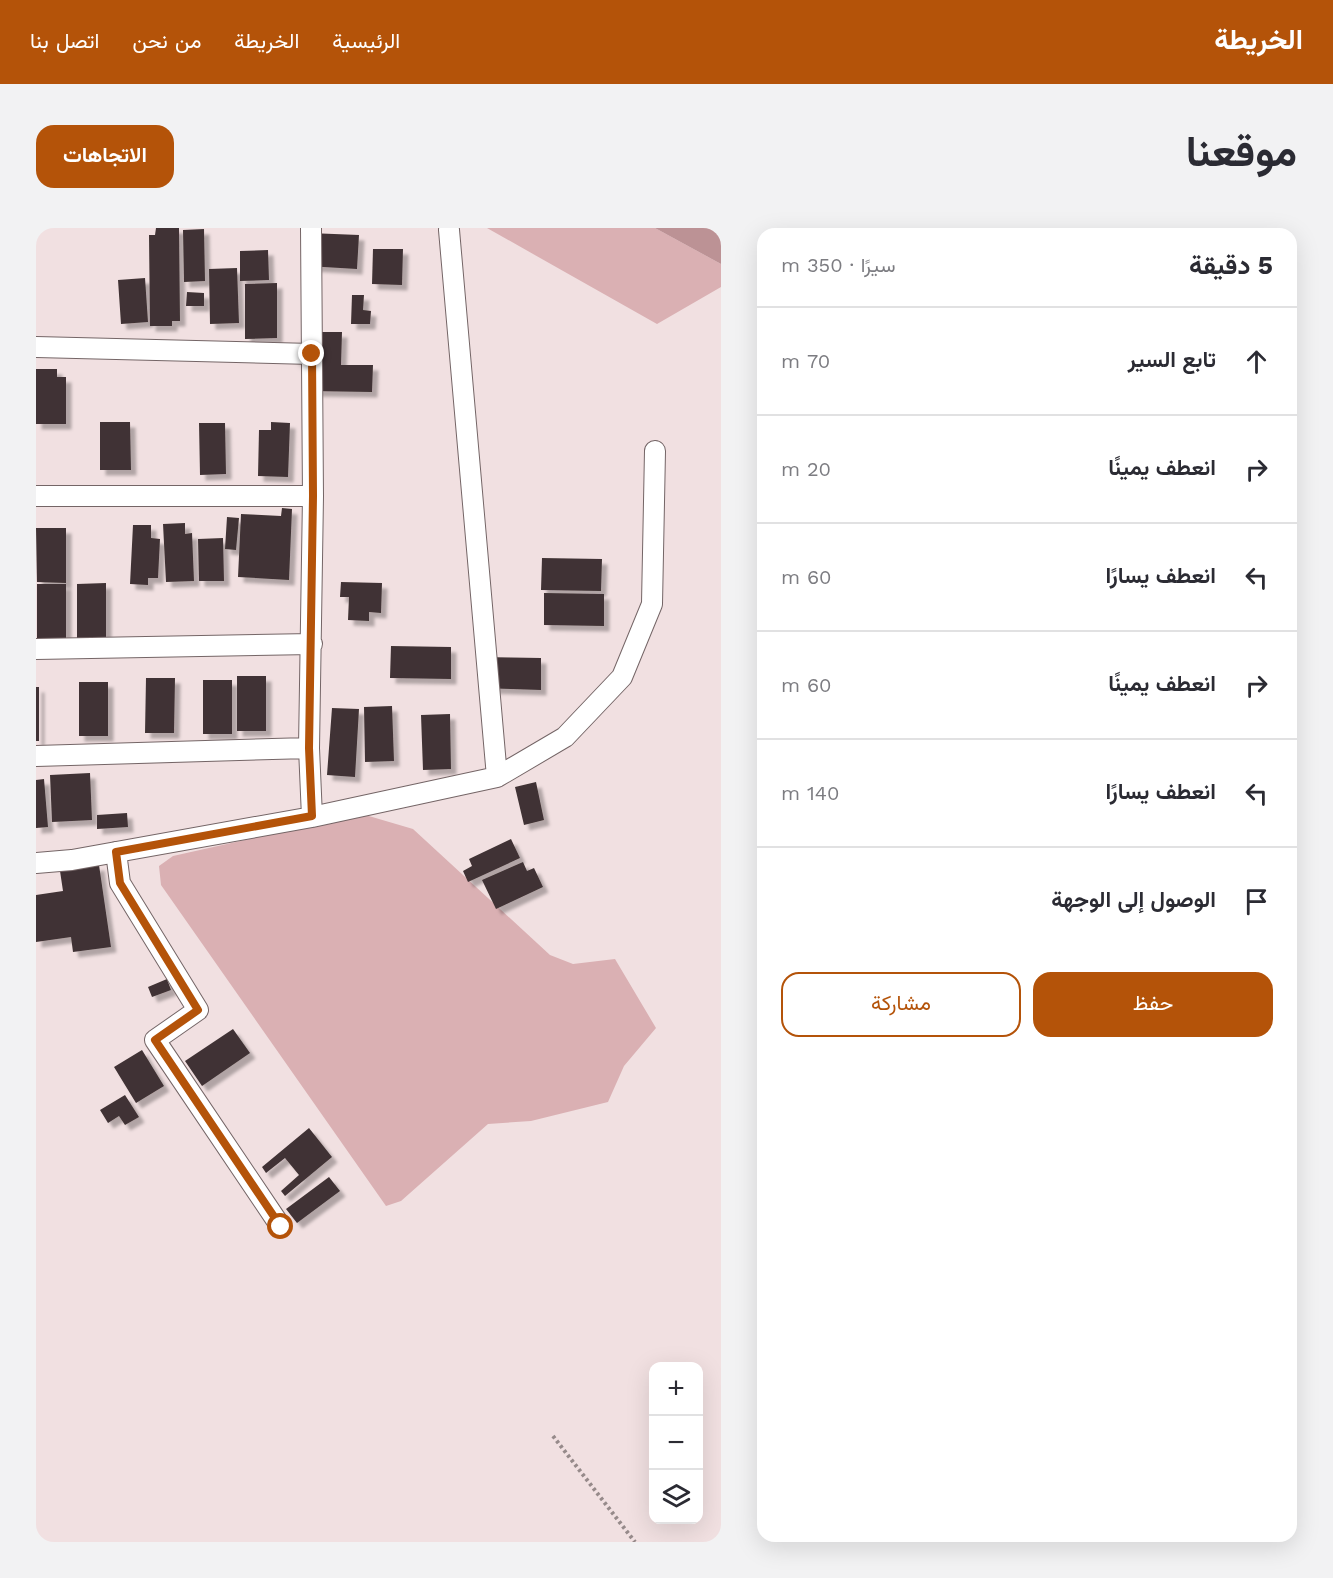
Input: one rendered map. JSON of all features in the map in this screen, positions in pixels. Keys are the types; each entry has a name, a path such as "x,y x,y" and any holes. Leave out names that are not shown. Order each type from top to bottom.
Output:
{"street":[{"path":"311,228 313,496 309,748 312,816"},
{"path":"449,230 497,777"},
{"path":"36,347 312,354"},
{"path":"36,863 116,852 312,816 497,777 565,737 622,678 652,604 655,451"},
{"path":"36,496 313,496"},
{"path":"36,650 312,644"},
{"path":"36,756 309,748"},
{"path":"116,852 120,883 198,1010 155,1040 281,1227"}],"path":[{"path":"553,1436 635,1542"}],"shaded area":[{"path":"487,228 655,228 721,264 721,287 657,324"},
{"path":"655,228 721,228 721,264"},
{"path":"362,814 413,829 550,955 573,964 615,959 656,1028 624,1066 608,1102 531,1121 488,1124 401,1201 386,1206 161,885 159,866 173,856"}],"building":[{"path":"156,228 179,228 180,321 172,321 172,326 150,326 149,235 155,235"},
{"path":"204,229 205,281 184,282 183,230"},
{"path":"309,233 359,235 357,269 307,266"},
{"path":"373,249 403,249 402,285 372,284"},
{"path":"268,250 269,280 240,281 240,251"},
{"path":"237,268 239,323 210,324 209,269"},
{"path":"145,278 148,322 121,324 118,280"},
{"path":"277,283 277,338 245,339 245,284"},
{"path":"187,292 204,293 204,306 186,306"},
{"path":"352,295 364,295 363,310 371,311 370,324 351,324"},
{"path":"310,332 342,332 341,365 373,365 372,392 309,391"},
{"path":"36,369 57,369 57,377 66,377 66,424 36,424"},
{"path":"100,422 130,422 131,470 100,470"},
{"path":"271,422 290,423 288,477 258,476 259,430 271,430"},
{"path":"199,423 225,423 226,474 200,475"},
{"path":"282,508 292,509 289,580 238,577 241,514 281,516"},
{"path":"227,517 239,518 236,550 225,549"},
{"path":"185,523 185,534 192,533 194,581 166,582 163,524"},
{"path":"133,525 151,525 151,538 160,539 158,578 148,578 148,585 130,584"},
{"path":"36,528 66,528 66,583 37,582"},
{"path":"223,538 224,581 199,581 198,539"},
{"path":"542,558 602,559 601,591 541,590"},
{"path":"341,582 382,583 381,613 369,612 369,621 348,620 349,597 340,597"},
{"path":"106,583 106,638 77,638 77,584"},
{"path":"37,584 66,584 66,639 37,638"},
{"path":"544,593 604,594 604,626 544,625"},
{"path":"391,646 451,647 451,679 390,678"},
{"path":"481,657 541,658 541,690 480,688"},
{"path":"237,676 266,676 266,731 237,731"},
{"path":"146,678 175,678 174,733 145,733"},
{"path":"203,680 232,680 232,734 203,734"},
{"path":"79,682 108,682 108,736 79,736"},
{"path":"36,687 39,687 39,741 36,741"},
{"path":"392,706 394,761 365,762 364,707"},
{"path":"332,708 359,709 355,777 327,775"},
{"path":"450,714 451,769 423,770 421,715"},
{"path":"90,773 92,820 52,822 50,775"},
{"path":"44,779 48,827 36,828 36,780"},
{"path":"536,782 544,820 524,825 515,787"},
{"path":"127,813 128,827 97,829 97,815"},
{"path":"511,839 520,858 468,882 463,871 472,866 469,859"},
{"path":"523,862 527,871 534,868 543,887 496,909 482,880"},
{"path":"99,865 111,947 73,952 71,937 36,942 36,895 63,891 60,871"},
{"path":"167,979 171,990 152,997 148,987"},
{"path":"233,1029 250,1053 202,1086 185,1061"},
{"path":"142,1050 164,1086 136,1103 114,1067"},
{"path":"125,1095 139,1117 125,1125 119,1116 108,1123 100,1110"},
{"path":"309,1128 332,1157 285,1196 281,1191 299,1175 285,1158 266,1173 262,1167"},
{"path":"329,1177 340,1191 297,1223 286,1209"}],"route":[{"path":"281,1227 155,1040 198,1010 120,883 116,852 312,816 309,748 312,644 312,354"}]}
